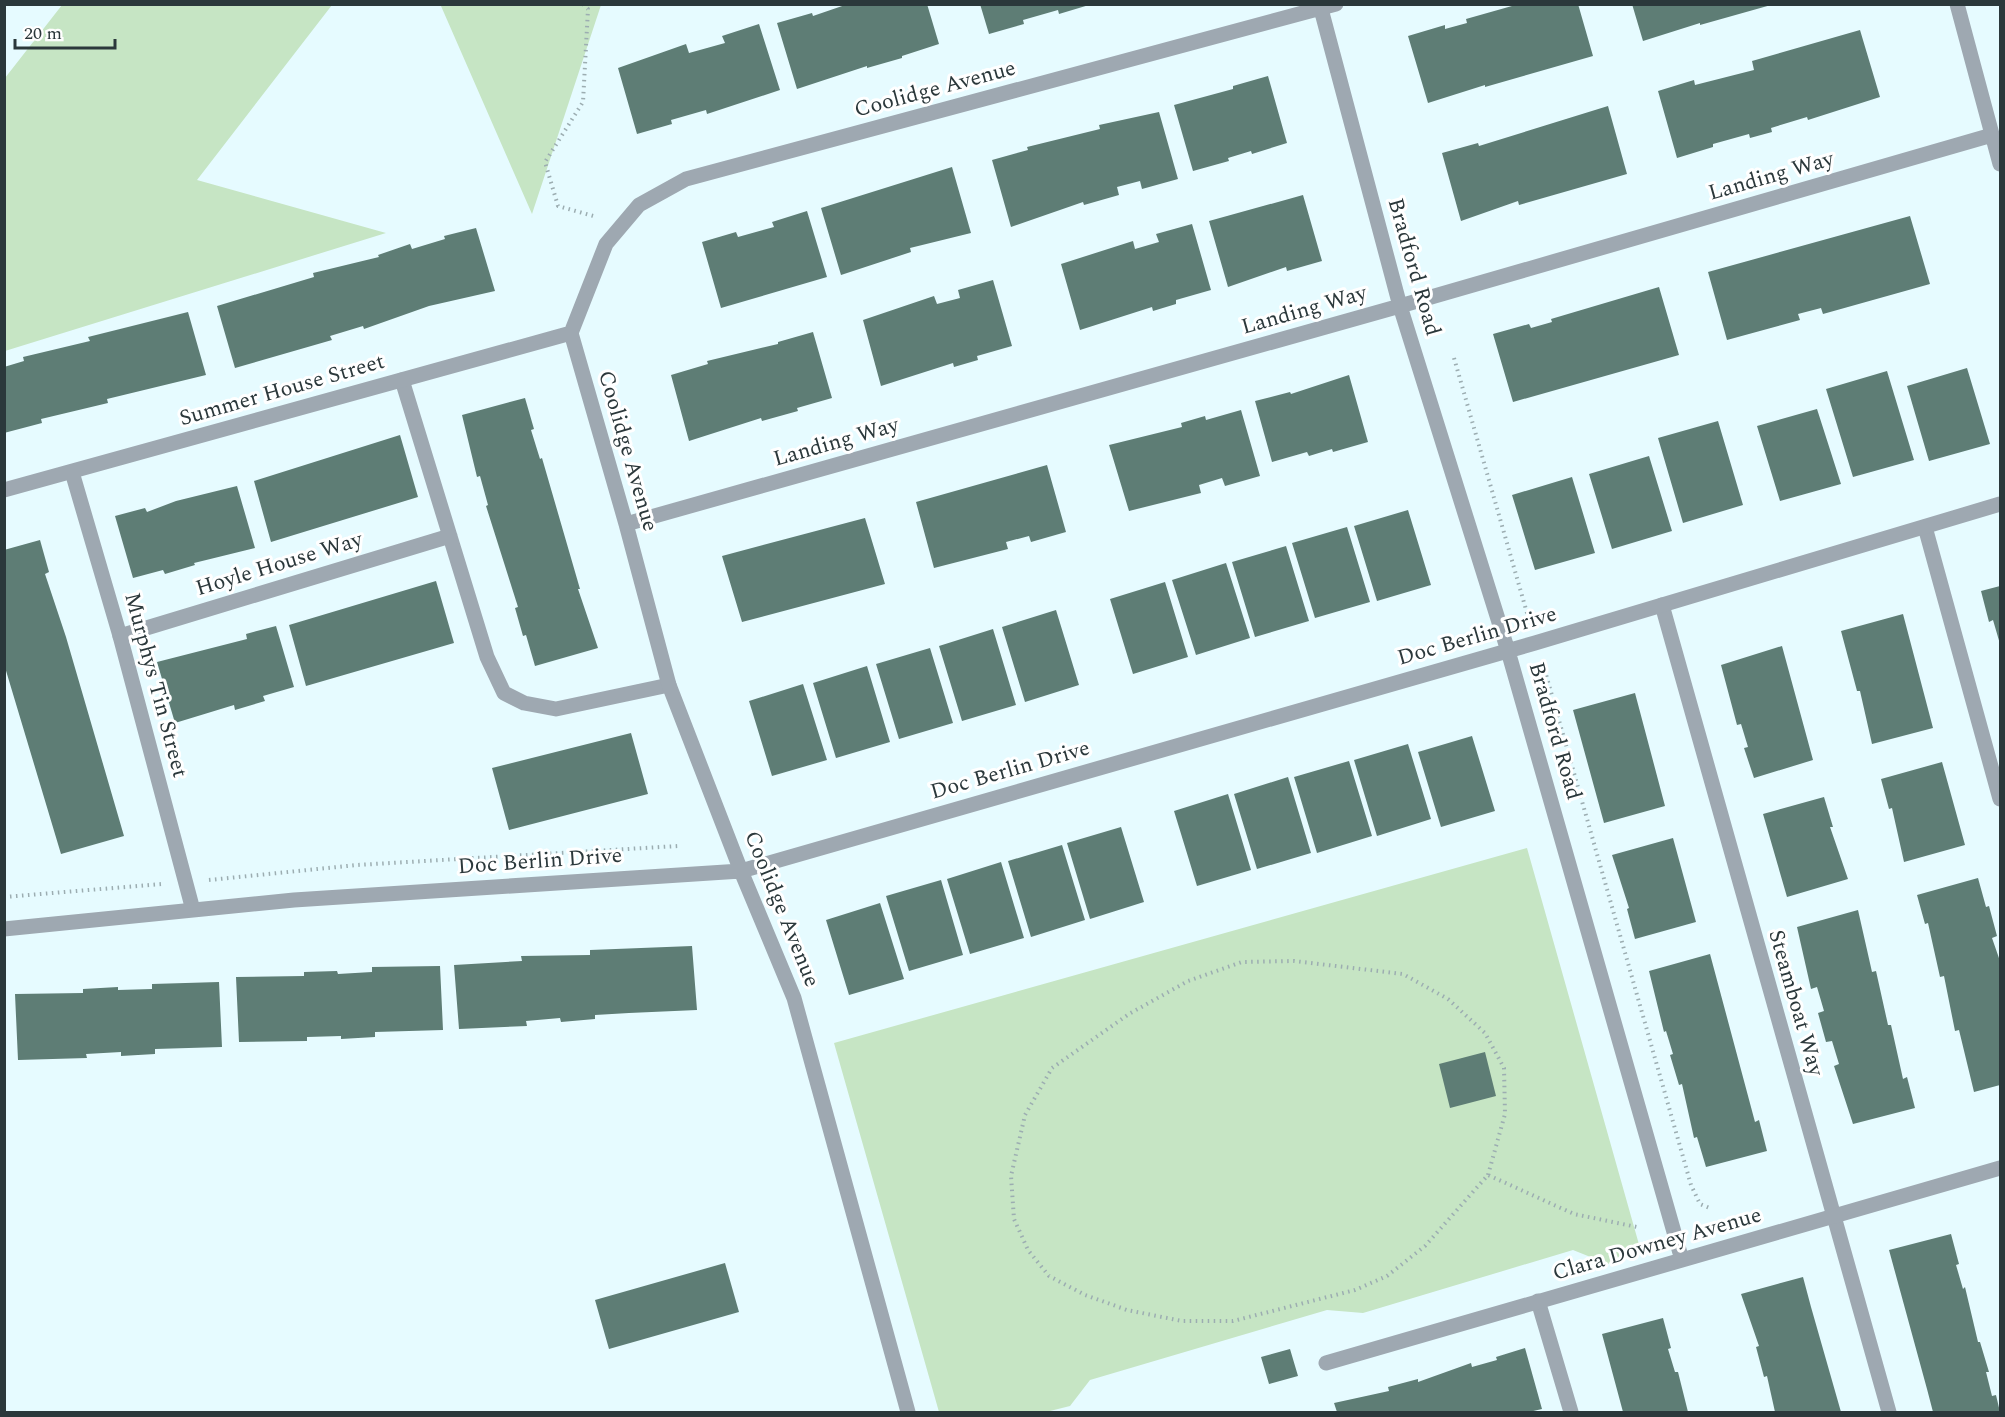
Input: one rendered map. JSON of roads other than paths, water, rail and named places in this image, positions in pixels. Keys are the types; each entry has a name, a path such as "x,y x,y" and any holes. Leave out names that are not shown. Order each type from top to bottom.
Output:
{"street":[{"path":"1957,4 2001,164"},
{"name":"Coolidge Avenue","path":"908,1413 794,998 741,871 669,685 571,333 606,244 639,205 686,179 1329,7"},
{"name":"Bradford Road","path":"1329,7 1400,306 1509,651 1682,1260"},
{"name":"Landing Way","path":"626,524 1400,306 1992,135"},
{"name":"Summer House Street","path":"4,490 571,333"},
{"path":"402,380 487,657 504,693 524,703 556,709 669,685"},
{"name":"Murphys Tin Street","path":"72,472 120,636 193,910"},
{"name":"Doc Berlin Drive","path":"4,929 294,900 741,871 1509,651 2001,504"},
{"path":"1924,527 2001,799"},
{"name":"Hoyle House Way","path":"120,636 450,536"},
{"name":"Steamboat Way","path":"1662,605 1889,1413"},
{"name":"Clara Downey Avenue","path":"1326,1364 2001,1168"},
{"path":"1538,1301 1571,1413"}]}
